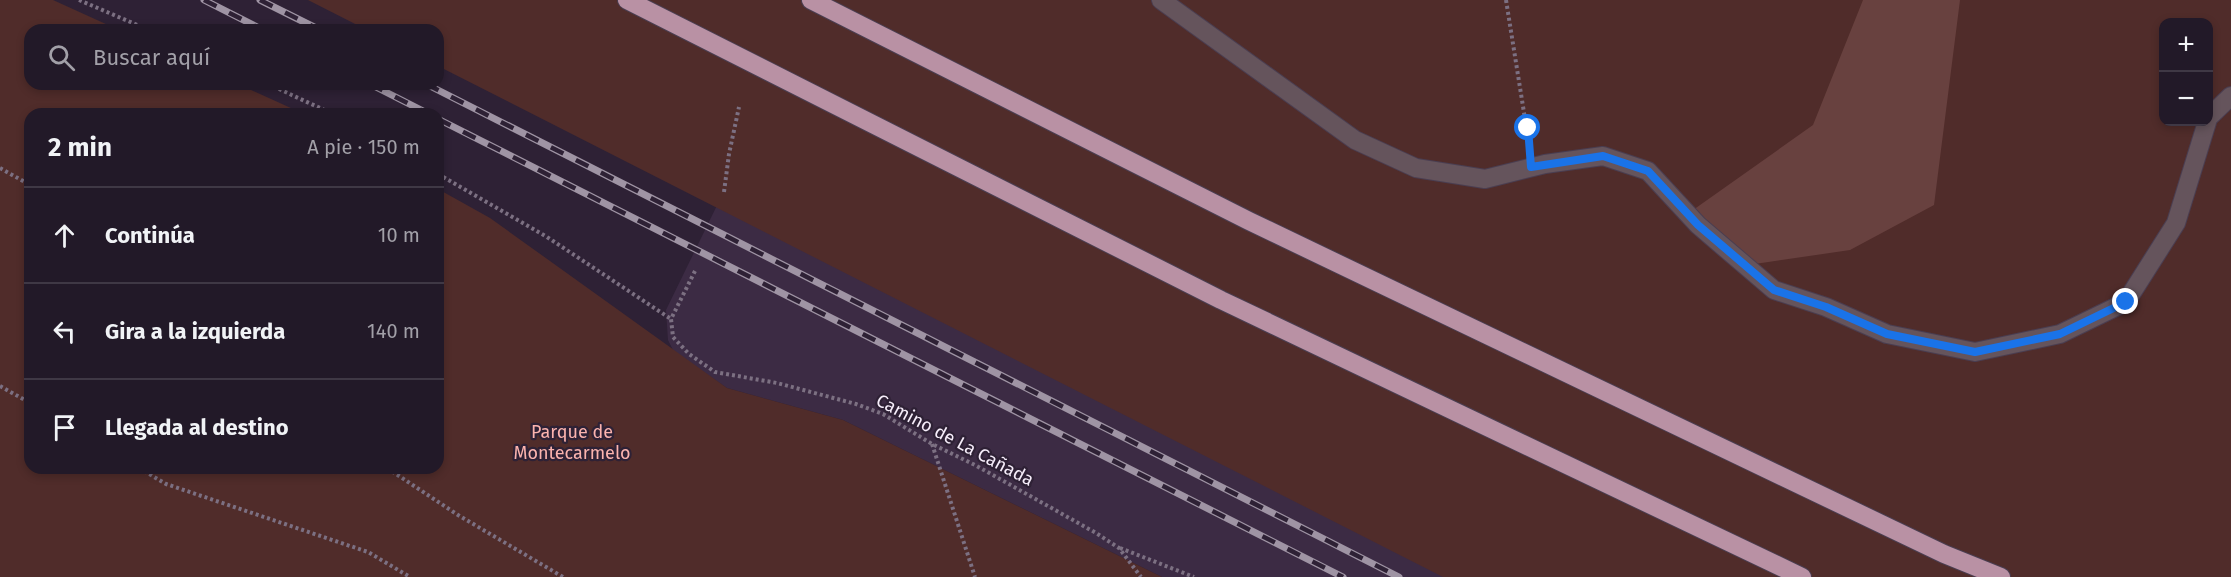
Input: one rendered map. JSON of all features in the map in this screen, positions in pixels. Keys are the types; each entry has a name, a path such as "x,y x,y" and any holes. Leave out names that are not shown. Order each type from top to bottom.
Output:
{"highway":[{"path":"627,0 1221,300 1802,577"},
{"path":"811,0 1270,232 1944,554 2001,577"}],"street":[{"path":"1161,0 1355,140 1416,168 1485,179 1531,167 1603,156 1648,171 1698,225 1774,290 1826,307 1887,334 1975,352 2060,334 2126,302 2176,223 2206,126"},
{"path":"2213,115 2231,96"}],"path":[{"path":"79,0 135,24"},
{"path":"1506,0 1528,128 1531,167"},
{"path":"281,90 320,108"},
{"path":"724,192 729,154 740,107"},
{"path":"0,168 24,182"},
{"path":"444,177 547,237 671,319 695,271"},
{"name":"Camino de La Cañada","path":"671,319 673,338 689,354 715,372 777,383 856,404 883,414 932,444 1037,499 1119,548 1142,577"},
{"path":"0,386 24,400"},
{"path":"932,444 975,577"},
{"path":"149,474 166,484 368,552 410,577"},
{"path":"396,474 458,515 563,577"},
{"path":"1119,548 1194,577"}],"shaded area":[{"path":"1863,0 1960,0 1934,205 1850,250 1748,265 1693,210 1813,125"},
{"path":"725,189 1593,577 1162,577 843,420 727,388 674,352 668,340 666,310"}],"green space":[{"name":"Parque de Montecarmelo","path":"0,0 53,0 106,24 24,24 24,90 251,90 291,108 24,108 24,474 444,474 444,192 490,218 727,388 843,420 1162,577 0,577"},
{"path":"308,0 2231,0 2231,577 1443,577 444,69 444,24 355,24"}],"railway":[{"path":"204,0 251,24"},
{"path":"260,0 308,24"},
{"path":"382,90 417,108"},
{"path":"438,90 1399,577"},
{"path":"444,122 1343,577"}],"route":[{"path":"1528,128 1531,167 1603,156 1648,171 1698,225 1774,290 1826,307 1887,334 1975,352 2060,334 2126,302"}]}
